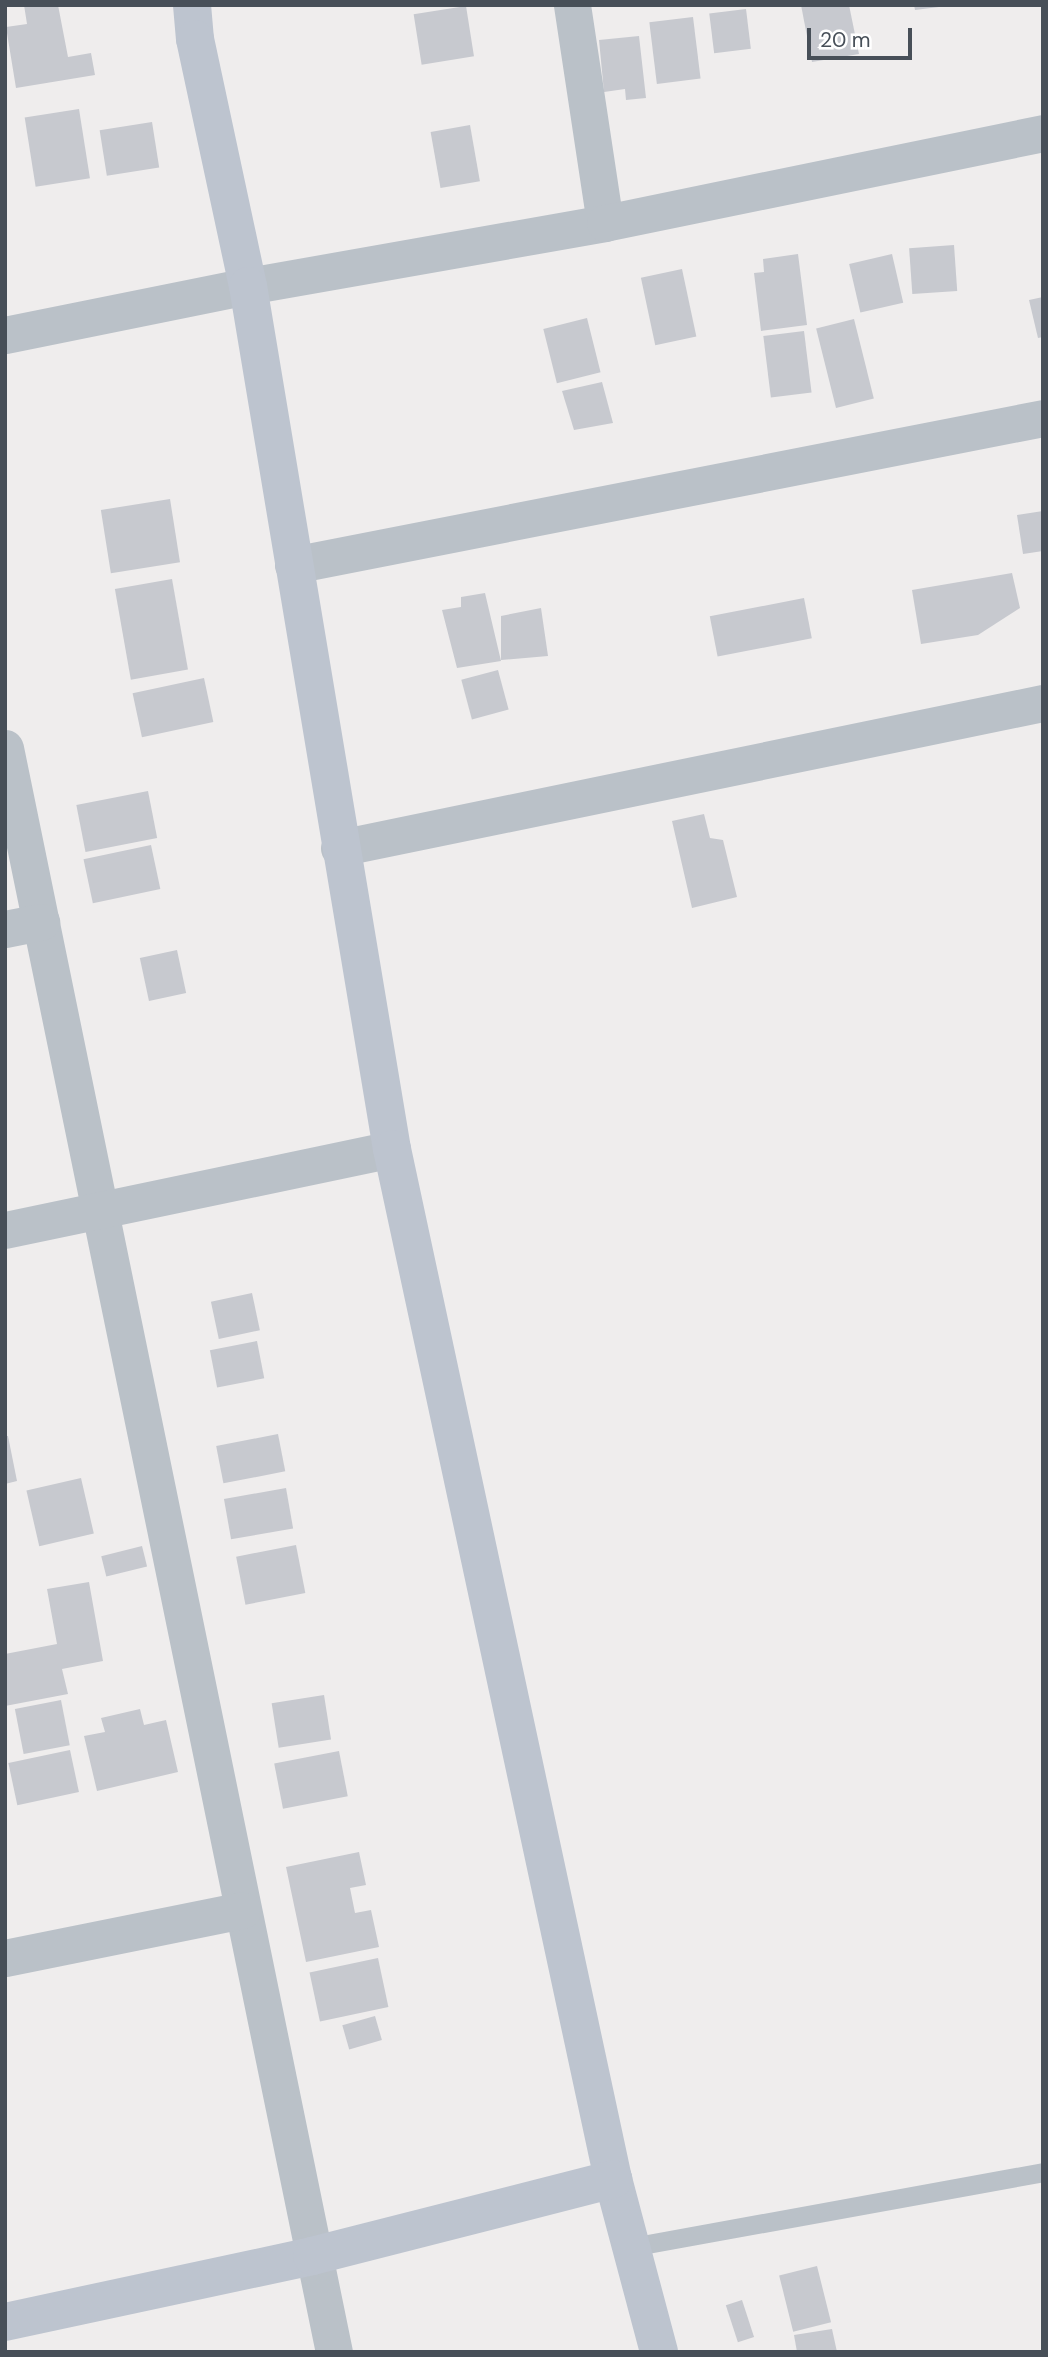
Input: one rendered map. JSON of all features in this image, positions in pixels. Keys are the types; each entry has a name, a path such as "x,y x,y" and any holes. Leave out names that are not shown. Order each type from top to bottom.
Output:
{"street":[{"path":"192,5 195,39 248,286 339,848 392,1149 613,2179 659,2352"},
{"path":"572,5 606,223"},
{"path":"5,335 248,286 606,223 1043,133"},
{"path":"293,565 1043,418"},
{"path":"339,848 1043,703"},
{"path":"5,748 312,2256 334,2352"},
{"path":"5,929 41,922"},
{"path":"5,1230 392,1149"},
{"path":"5,1958 242,1910"},
{"path":"5,2322 312,2256 613,2179"}],"lane":[{"path":"631,2247 1043,2172"}],"building":[{"path":"24,5 58,5 68,57 91,53 95,75 16,88 6,27 27,24"},
{"path":"801,5 849,5 859,54 812,62"},
{"path":"914,5 939,5 939,7 915,10"},
{"path":"466,6 474,56 422,65 414,14"},
{"path":"746,9 751,49 714,53 709,14"},
{"path":"693,17 701,79 657,84 649,22"},
{"path":"639,36 646,98 626,100 625,89 604,92 599,40"},
{"path":"79,109 90,178 36,187 25,118"},
{"path":"152,122 159,167 107,176 100,130"},
{"path":"470,125 480,181 441,188 431,132"},
{"path":"954,245 957,291 912,294 909,248"},
{"path":"798,254 807,325 761,331 754,273 764,272 763,259"},
{"path":"892,254 903,303 860,313 849,264"},
{"path":"682,269 696,336 655,345 641,278"},
{"path":"1043,297 1043,337 1038,338 1029,300"},
{"path":"587,318 601,372 557,383 543,329"},
{"path":"854,319 874,399 836,408 816,328"},
{"path":"804,331 812,393 771,398 763,336"},
{"path":"602,382 613,423 574,430 562,391"},
{"path":"170,499 180,562 111,573 101,510"},
{"path":"1043,511 1043,551 1023,554 1017,515"},
{"path":"1012,573 1020,608 978,635 921,644 912,590"},
{"path":"172,579 188,670 131,680 115,589"},
{"path":"485,593 501,661 457,668 442,610 461,607 461,597"},
{"path":"804,598 812,638 718,657 710,616"},
{"path":"541,608 548,656 501,660 501,616"},
{"path":"498,670 509,710 472,719 461,680"},
{"path":"204,678 213,722 142,737 133,693"},
{"path":"148,791 157,838 86,852 76,805"},
{"path":"704,814 710,838 723,840 737,897 692,908 672,821"},
{"path":"151,845 160,889 93,903 84,859"},
{"path":"177,950 186,993 149,1001 140,958"},
{"path":"252,1293 260,1330 219,1339 211,1302"},
{"path":"257,1341 264,1378 217,1387 210,1350"},
{"path":"278,1434 285,1471 223,1483 216,1446"},
{"path":"5,1436 8,1436 17,1481 5,1484"},
{"path":"81,1478 94,1534 39,1546 26,1491"},
{"path":"286,1488 293,1528 231,1539 224,1499"},
{"path":"296,1545 305,1593 245,1605 236,1557"},
{"path":"142,1546 147,1566 106,1577 101,1556"},
{"path":"89,1582 103,1661 62,1669 68,1694 5,1706 5,1654 57,1644 47,1589"},
{"path":"324,1695 331,1739 279,1748 272,1703"},
{"path":"61,1700 70,1745 24,1754 15,1709"},
{"path":"140,1709 144,1725 166,1720 178,1772 97,1791 84,1736 105,1732 101,1718"},
{"path":"70,1750 79,1792 17,1805 8,1763"},
{"path":"339,1751 348,1796 283,1809 274,1764"},
{"path":"359,1852 366,1885 350,1888 355,1913 371,1910 379,1947 306,1962 286,1867"},
{"path":"378,1958 388,2007 320,2021 310,1973"},
{"path":"375,2016 382,2040 349,2049 342,2025"},
{"path":"817,2266 831,2322 793,2332 779,2275"},
{"path":"742,2300 754,2337 738,2342 726,2305"},
{"path":"832,2329 837,2352 797,2352 794,2335"}]}
